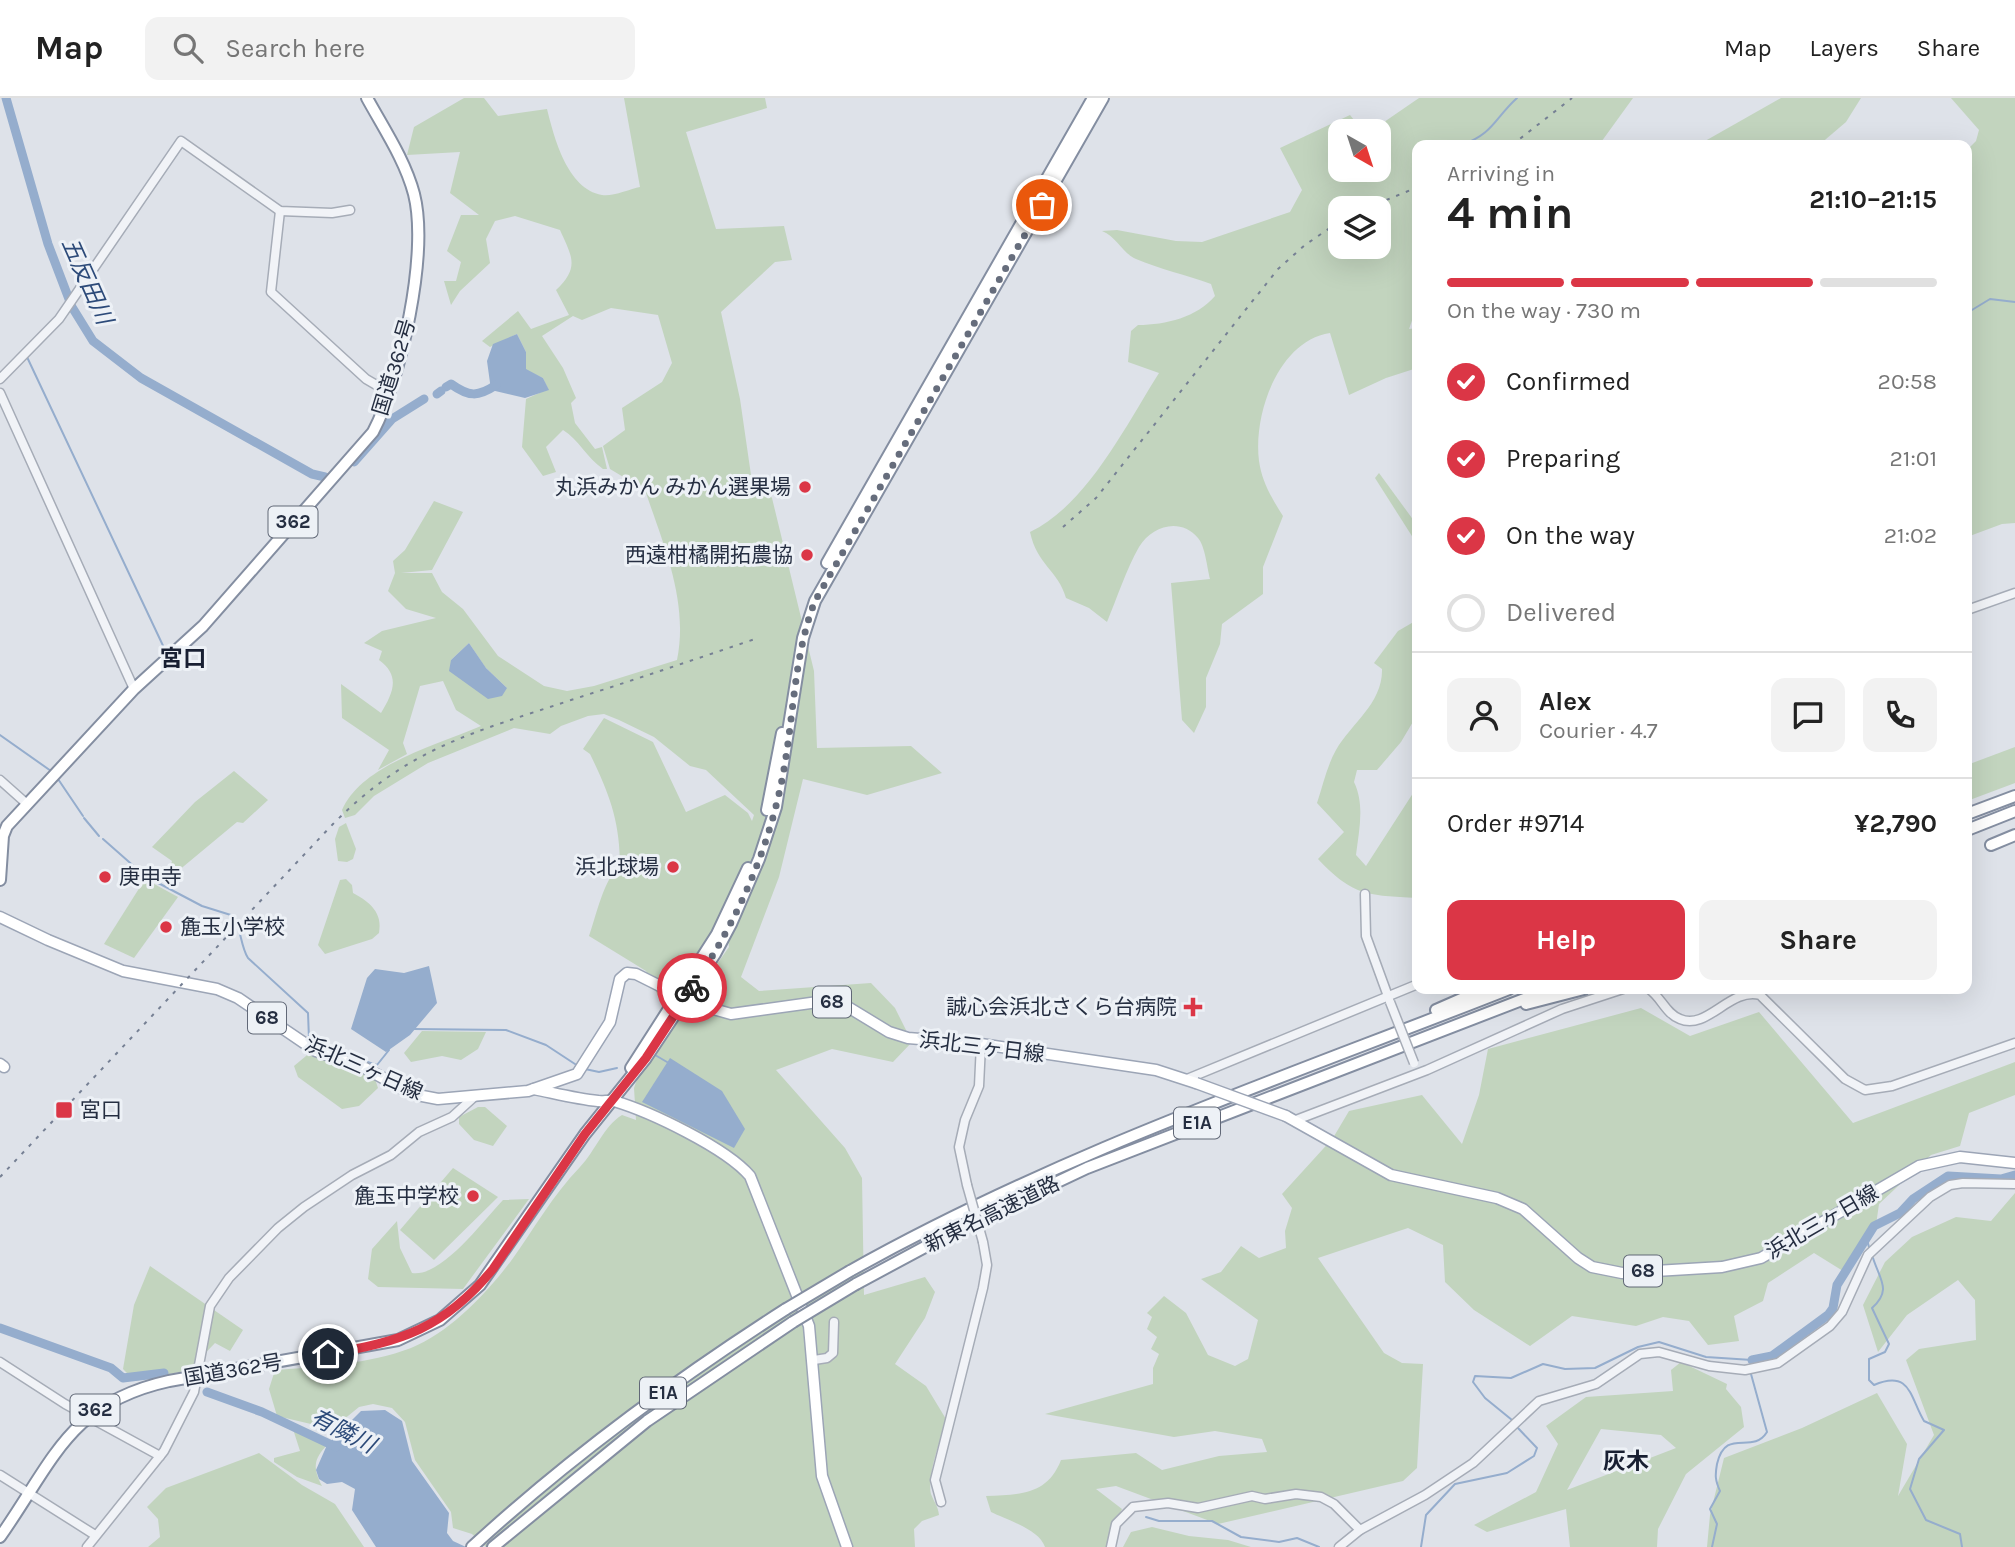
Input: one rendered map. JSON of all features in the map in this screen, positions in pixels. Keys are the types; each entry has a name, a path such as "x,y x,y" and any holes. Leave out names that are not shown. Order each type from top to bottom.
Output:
{"highway":[{"name":"国道362号","path":"0,880 3,836 7,826 134,689 203,626 373,432 390,393 414,292 416,216 407,171 367,98"},
{"name":"362","path":"682,997 717,934 761,833 781,743 793,653 809,597 1093,98"},
{"name":"362","path":"682,997 726,934 762,850 785,765 803,638 815,601 1103,98"},
{"path":"1972,812 2015,796"},
{"path":"1972,828 2015,811"},
{"path":"1991,845 2015,835"},
{"path":"1263,1083 1472,994"},
{"name":"新東名高速道路","path":"472,1547 545,1483 638,1410 786,1310 849,1272 1025,1181 1153,1125 1496,994"},
{"name":"新東名高速道路","path":"493,1547 554,1494 676,1401 793,1322 856,1284 964,1226 1087,1168 1537,994"},
{"path":"1474,1018 1565,994"},
{"name":"国道362号","path":"0,1537 70,1434 87,1416 111,1400 136,1390 196,1377 373,1347 410,1335 440,1320 472,1293 493,1269 611,1100 646,1058 682,997"}],"main road":[{"name":"浜北三ヶ日線","path":"0,917 123,971 217,989 238,998 316,1051 365,1068 412,1094 438,1099 533,1089 575,1075 581,1070 613,1016 619,984 627,973 636,974 682,997 731,1014 825,1000 844,1004 889,1032 908,1038 981,1044 1156,1070 1291,1118 1391,1175 1497,1198 1523,1209 1578,1258 1592,1267 1622,1273 1722,1266 1761,1258 1919,1166 1960,1157 2015,1163"},
{"path":"533,1089 599,1101 611,1100 719,1150 737,1161 750,1177 809,1326 822,1476 847,1547"}],"street":[{"path":"0,379 42,339 70,303 181,141 280,211 332,213 349,210"},
{"path":"280,211 271,292 366,379 390,393"},
{"path":"0,393 134,689"},
{"path":"1972,608 2015,593"},
{"path":"0,780 27,804"},
{"path":"1365,894 1366,936 1418,1073"},
{"path":"1191,1081 1412,987"},
{"path":"1291,1118 1418,1073 1562,1010 1608,994"},
{"path":"1654,994 1674,1016 1688,1021 1700,1019 1744,994 1760,995 1844,1079 1865,1090 1892,1086 2015,1043"},
{"path":"940,1502 935,1480 987,1265 959,1146 965,1120 979,1086 981,1044"},
{"path":"87,1547 160,1456 194,1392 214,1298 255,1251 304,1206 363,1168 391,1155 419,1132 452,1117 474,1097"},
{"path":"1339,1547 1360,1531 1425,1495 1473,1464 1539,1401 1595,1384 1627,1361 1647,1352 1726,1368 1758,1369 1778,1363 1830,1326 1846,1303 1868,1255 1930,1197 1950,1185 2015,1184"},
{"path":"814,1360 827,1358 833,1353 834,1322"},
{"path":"0,1362 87,1416 160,1456"},
{"path":"0,1475 95,1535"},
{"path":"1111,1547 1116,1524 1133,1507 1168,1503 1198,1508 1252,1496 1276,1499 1296,1494 1321,1497 1334,1504 1360,1531"}],"green space":[{"path":"464,98 484,98 498,116 547,109 558,147 571,173 590,191 606,195 640,187 624,98 765,98 767,108 686,132 716,229 784,226 792,260 775,262 721,312 740,399 751,475 772,498 814,671 817,748 911,746 942,773 867,795 803,779 779,877 741,977 759,991 871,983 895,1008 912,1042 893,1062 832,1049 776,1070 845,1148 862,1178 864,1295 925,1277 935,1292 925,1318 895,1364 926,1386 949,1424 938,1447 930,1487 939,1515 922,1521 914,1529 915,1547 486,1547 472,1534 453,1528 451,1512 415,1460 405,1422 392,1408 373,1404 359,1407 332,1429 277,1416 269,1389 275,1370 361,1361 411,1348 440,1332 479,1299 511,1261 552,1201 615,1120 622,1115 636,1120 634,1088 638,1076 729,947 727,929 708,943 659,998 646,971 589,936 605,888 620,867 613,809 590,754 583,749 604,718 653,742 686,812 725,795 748,813 752,821 754,815 706,770 690,766 654,737 604,714 588,716 561,726 550,734 514,728 428,763 374,796 355,815 345,818 342,810 352,794 383,768 481,726 456,710 443,681 420,686 403,743 407,754 378,770 389,750 342,718 341,684 381,713 389,699 393,685 390,672 379,660 382,651 364,643 382,631 436,618 406,609 388,591 395,573 393,561 405,550 434,501 463,512 432,570 401,573 432,573 442,592 463,609 498,656 544,686 567,691 594,686 677,660 680,638 680,616 672,573 645,490 610,469 603,446 625,430 622,408 662,382 672,363 658,315 611,308 582,320 573,316 542,336 563,368 576,398 571,403 575,423 595,449 602,447 607,469 597,465 563,430 546,447 556,472 543,476 522,447 526,399 548,389 543,378 526,370 526,352 517,334 490,347 482,341 518,311 531,329 569,315 556,290 564,282 571,268 568,248 560,230 515,216 495,221 486,239 490,263 460,291 451,305 444,281 456,281 461,262 447,251 461,215 479,215 450,193 460,152 407,155 414,127","holes":["469,643 485,667 507,688 451,660"]},
{"path":"1419,98 1633,98 1603,140 1412,140 1412,321 1409,329 1412,329 1412,370 1349,395 1330,333 1312,339 1296,350 1283,365 1265,402 1258,443 1262,476 1283,516 1263,567 1263,594 1222,624 1220,644 1206,678 1206,707 1194,733 1182,720 1171,583 1210,579 1204,551 1198,538 1191,531 1175,526 1159,529 1151,534 1139,547 1130,565 1107,622 1089,608 1066,598 1058,581 1037,552 1030,532 1051,520 1087,484 1119,439 1159,373 1128,362 1131,331 1138,325 1170,321 1190,314 1215,296 1211,284 1136,259 1102,231 1117,230 1176,241 1202,242 1290,212 1302,190 1280,148 1328,125 1328,182 1391,182 1391,119 1388,119"},
{"path":"1781,98 1861,98 1846,122 1825,140 1707,140"},
{"path":"1951,98 2015,98 2015,523 2002,524 1972,535 1972,145 1979,130"},
{"path":"1379,473 1412,518 1412,536 1375,478"},
{"path":"1412,623 1412,723 1401,742 1377,770 1357,770 1354,782 1359,800 1360,827 1356,855 1366,866 1412,795 1412,898 1363,892 1342,881 1318,859 1344,832 1317,803 1328,769 1336,750 1372,702 1381,681 1382,669 1374,663 1398,631"},
{"path":"2015,747 2015,783 1972,799 1972,763"},
{"path":"234,771 268,800 243,823 237,822 166,881 172,861 152,847 195,802"},
{"path":"346,823 356,849 353,859 347,862 338,861 335,839 339,827"},
{"path":"145,879 178,897 134,958 104,944"},
{"path":"346,879 352,885 353,893 374,909 379,920 379,933 372,939 325,954 318,945 340,880"},
{"path":"1641,1008 1690,1036 1759,1012 1853,1123 2015,1062 2015,1095 1969,1113 1960,1146 1931,1155 1879,1204 1876,1225 1843,1271 1814,1253 1768,1283 1763,1301 1734,1316 1739,1341 1708,1345 1689,1321 1663,1317 1636,1326 1572,1316 1530,1346 1474,1310 1445,1282 1443,1245 1408,1228 1318,1258 1384,1353 1402,1363 1423,1364 1417,1468 1403,1481 1218,1524 1116,1486 1096,1489 1122,1509 1109,1537 1110,1547 1045,1547 1029,1530 991,1512 986,1496 1021,1493 1040,1487 1055,1472 1061,1460 1136,1453 1162,1470 1219,1456 1267,1452 1262,1439 1215,1431 1174,1437 1045,1414 1153,1384 1153,1368 1159,1354 1151,1349 1157,1337 1147,1329 1152,1317 1147,1313 1164,1296 1186,1313 1208,1355 1235,1366 1248,1359 1258,1320 1201,1279 1221,1272 1241,1246 1259,1258 1286,1248 1285,1231 1292,1208 1282,1194 1333,1138 1349,1111 1422,1095 1462,1144 1479,1095 1488,1049"},
{"path":"422,1031 486,1032 478,1049 461,1060 442,1056 411,1062 404,1053"},
{"path":"312,1051 347,1062 375,1079 378,1088 359,1106 342,1109 298,1077 294,1066"},
{"path":"478,1107 485,1107 507,1126 493,1146 474,1140 459,1124 459,1117"},
{"path":"453,1168 498,1197 434,1260 400,1230"},
{"path":"2015,1193 2015,1547 1707,1547 1710,1515 1724,1458 1802,1428 1877,1393 1907,1444 1898,1496 1934,1435 1906,1360 1919,1349 1976,1340 1975,1300 1958,1280 1907,1315 1878,1352 1863,1305 1885,1262 1912,1237 1956,1217 1991,1221"},
{"path":"529,1199 463,1289 378,1287 368,1279 372,1249 397,1221 400,1248 412,1273 423,1272 448,1258 503,1200"},
{"path":"150,1266 243,1330 230,1351 215,1343 189,1370 135,1381 123,1369 134,1305"},
{"path":"1681,1362 1727,1384 1726,1389 1741,1407 1744,1427 1686,1474 1658,1529 1657,1547 1570,1547 1566,1509 1487,1532 1474,1525 1536,1492 1558,1444 1546,1426 1586,1397 1673,1391 1671,1370","holes":["1601,1429 1661,1435 1676,1448 1567,1490"]},
{"path":"293,1429 327,1445 316,1464 322,1486 297,1477 274,1462 274,1458 300,1451"},
{"path":"259,1453 302,1485 335,1504 364,1547 148,1547 160,1537 158,1519 147,1507 166,1488"},
{"path":"1152,1527 1189,1536 1228,1540 1251,1547 1123,1547 1131,1532"}],"water":[{"path":"517,334 526,352 526,369 543,378 549,390 525,398 491,390 487,361 493,344"},
{"path":"469,643 486,668 507,688 502,696 488,699 449,671 451,660"},
{"path":"429,966 437,1003 410,1035 386,1052 351,1029 367,978 375,969 404,973"},
{"path":"670,1058 722,1091 745,1129 734,1148 642,1102"},
{"path":"385,1410 402,1421 412,1461 449,1513 447,1533 453,1541 466,1547 376,1547 352,1510 355,1489 342,1482 327,1484 319,1479 316,1470 327,1445 361,1411"}],"waterway":[{"name":"五反田川","path":"6,98 48,244 72,307 93,341 141,378 312,474 325,477"},
{"path":"1473,140 1481,136 1517,98"},
{"path":"1972,310 1990,299 2015,302"},
{"path":"60,323 27,357 166,652"},
{"name":"五反田川","path":"446,387 451,384 474,394 496,385"},
{"name":"五反田川","path":"437,394 441,391"},
{"name":"五反田川","path":"354,462 392,419 424,399"},
{"path":"0,735 51,771"},
{"path":"58,779 83,816"},
{"path":"84,818 99,836"},
{"path":"103,839 145,876 202,906 234,916 248,958 308,1013 309,1039 317,1046 377,1065 389,1050"},
{"path":"414,1029 506,1030 546,1045 578,1066"},
{"path":"655,1055 667,1062"},
{"path":"585,1069 599,1072 617,1068"},
{"path":"1752,1360 1772,1356 1828,1315 1833,1308 1837,1285 1874,1226 1900,1213 1913,1199 1948,1176 2001,1179 2015,1175"},
{"path":"1867,1240 1869,1247"},
{"path":"1873,1258 1883,1290 1882,1296 1872,1308 1889,1344 1885,1352 1869,1359 1869,1380 1874,1385 1886,1381 1902,1383 1908,1388 1924,1421 1944,1430 1919,1459 1910,1489 1926,1520 1960,1534 1962,1547"},
{"name":"有隣川","path":"0,1328 111,1368 123,1378 164,1373"},
{"path":"1512,1420 1485,1398 1473,1382 1475,1376 1511,1378 1543,1364 1565,1369 1595,1368 1638,1347 1659,1342 1706,1357 1752,1360 1752,1364"},
{"path":"1712,1547 1717,1524 1710,1509 1720,1491 1716,1474 1721,1453 1726,1446 1754,1442 1767,1432 1751,1374"},
{"name":"有隣川","path":"207,1392 262,1412 336,1447"},
{"path":"1421,1547 1426,1515 1455,1484 1507,1473 1534,1456 1537,1448 1517,1427"},
{"path":"1146,1517 1159,1521 1212,1521 1241,1537 1279,1542 1297,1538 1319,1547"}],"railway":[{"path":"1518,140 1572,98"},
{"path":"1391,198 1412,189"},
{"path":"1063,527 1096,498 1278,269 1328,229"},
{"path":"0,1177 333,824 388,777 416,760 473,733 758,638"}],"way so far":[{"path":"692,988 731,924 759,859 776,807 785,765 803,638 815,601 1042,205"}],"place":[{"name":"丸浜みかん みかん選果場","path":"805,487"},
{"name":"西遠柑橘開拓農協","path":"807,555"},
{"name":"浜北球場","path":"673,867"},
{"name":"庚申寺","path":"105,877"},
{"name":"麁玉小学校","path":"166,927"},
{"name":"誠心会浜北さくら台病院","path":"1193,1007"},
{"name":"宮口","path":"64,1110"},
{"name":"麁玉中学校","path":"473,1196"}],"district":[{"name":"宮口","path":"183,658"},
{"name":"灰木","path":"1626,1461"}],"route":[{"path":"328,1354 373,1347 410,1335 449,1314 480,1285 585,1134 646,1058 692,988"}]}
